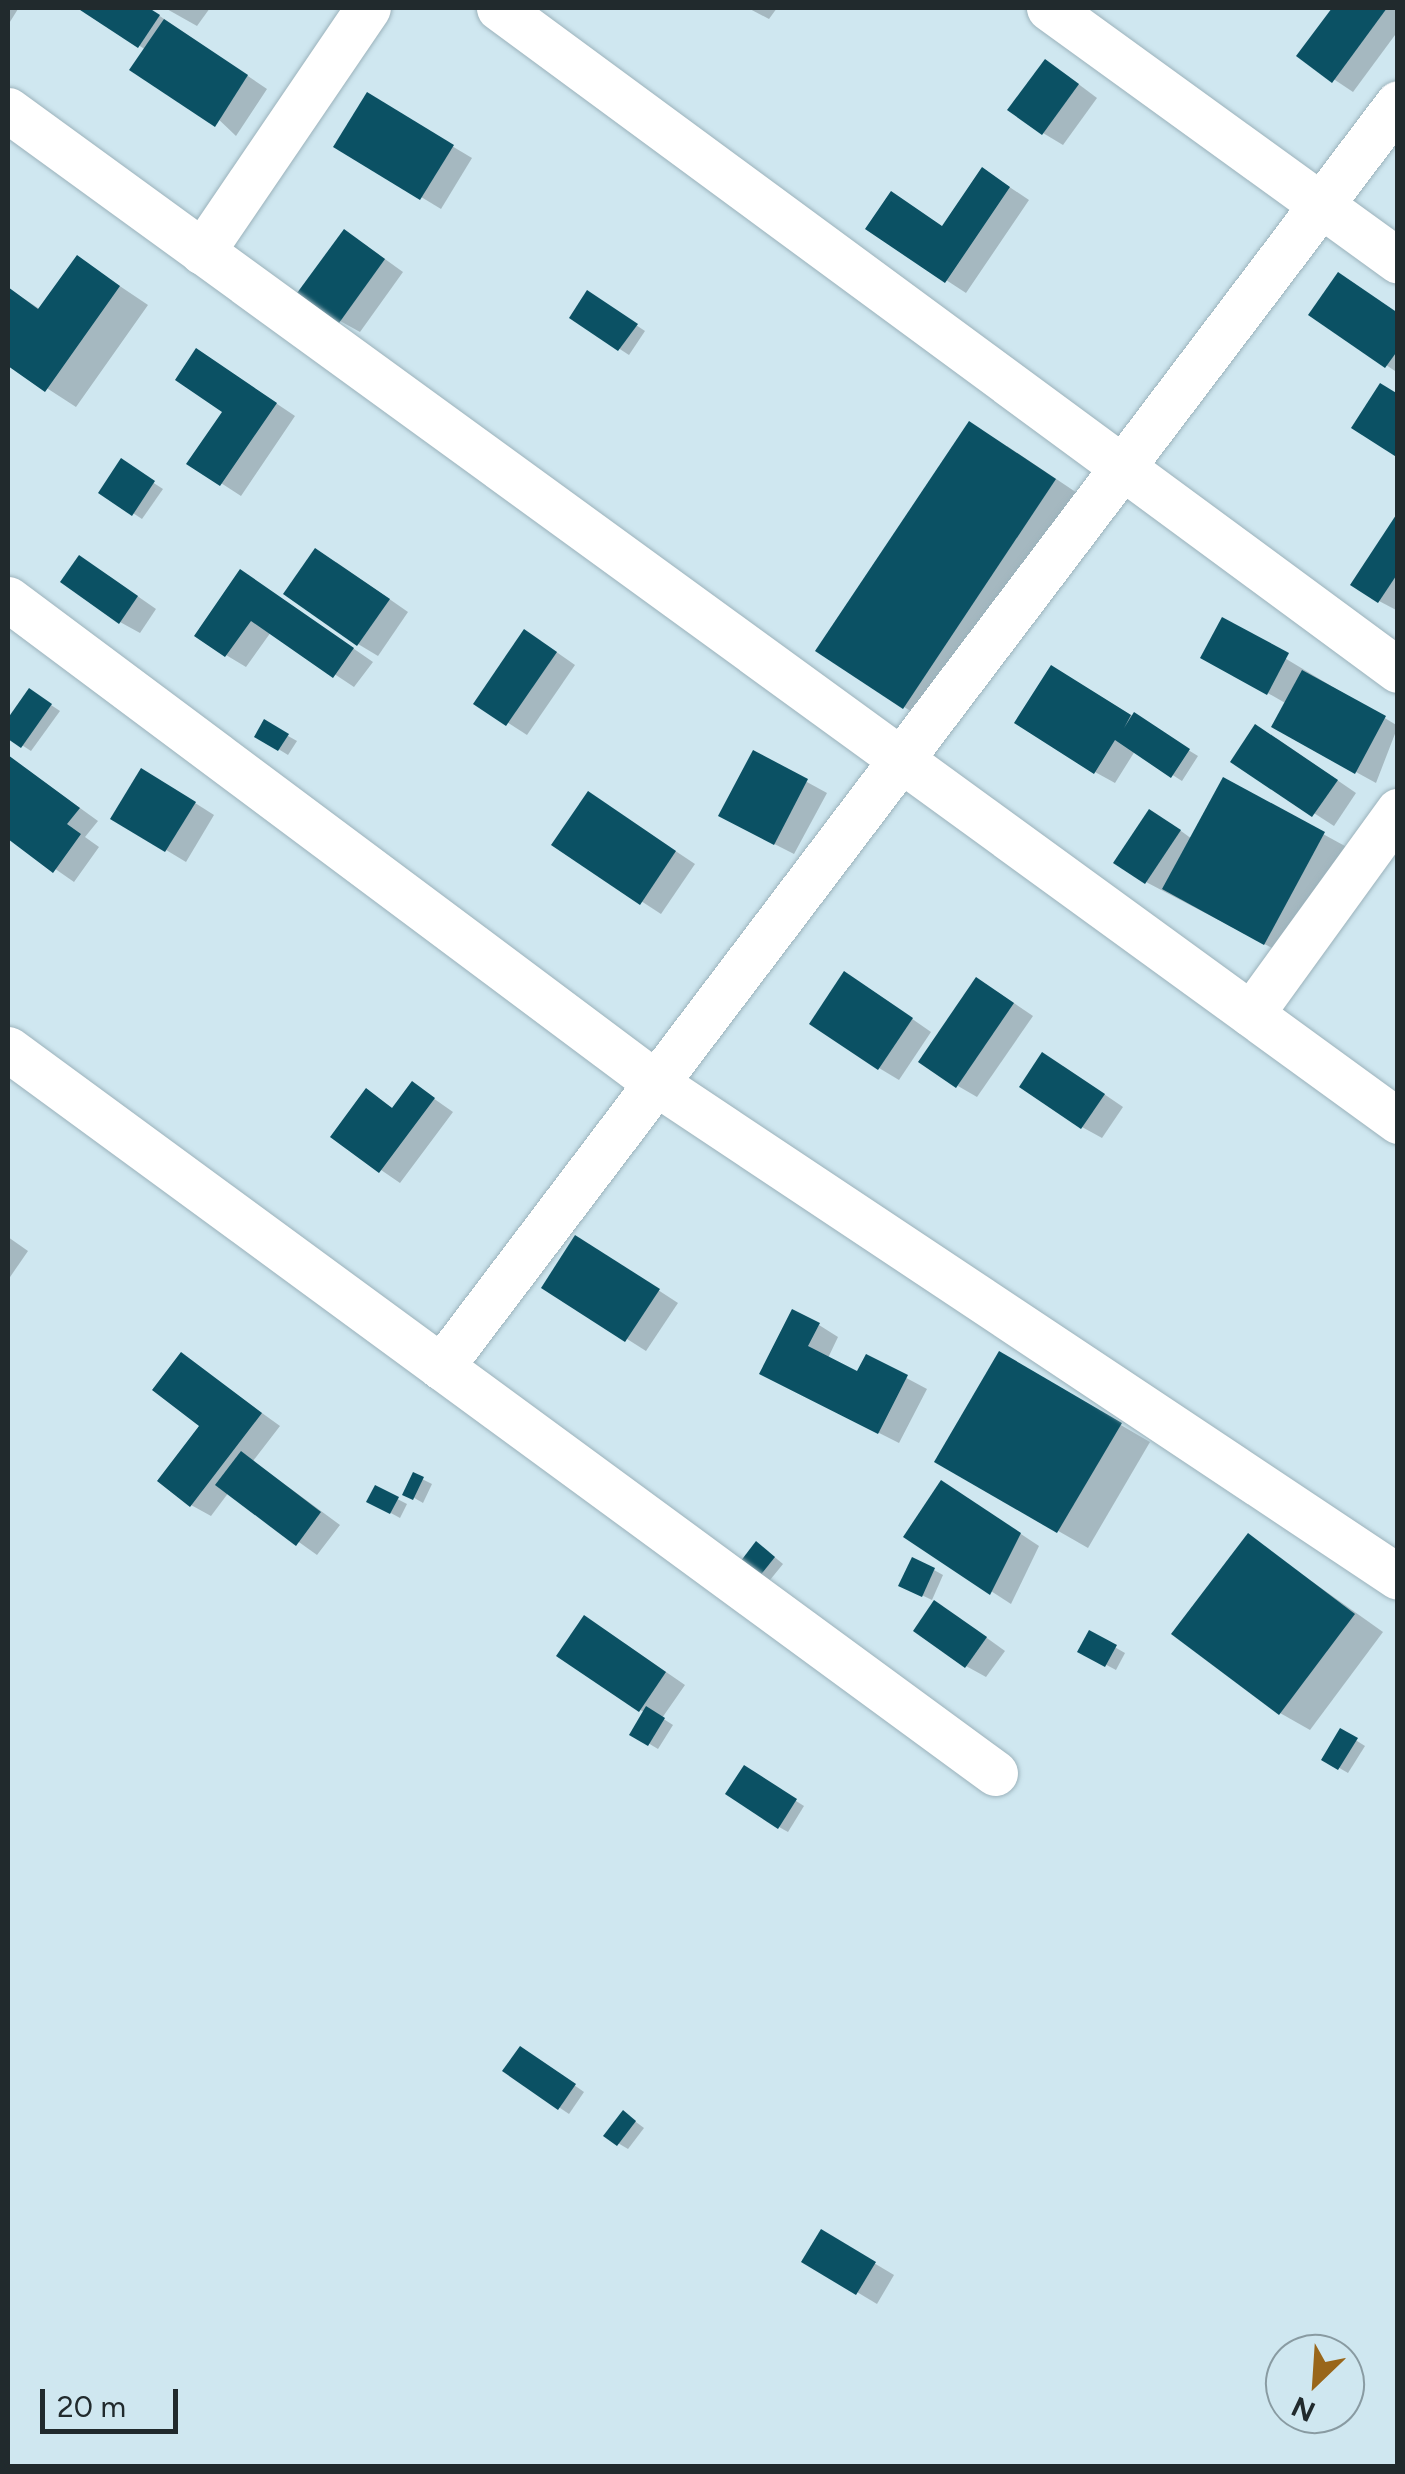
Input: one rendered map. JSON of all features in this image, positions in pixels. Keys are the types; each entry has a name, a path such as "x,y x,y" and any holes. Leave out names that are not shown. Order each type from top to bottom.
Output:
{"street":[{"path":"202,252 368,8"},
{"path":"500,8 1398,670"},
{"path":"1049,8 1398,261"},
{"path":"442,1367 1398,103"},
{"path":"8,110 1398,1121"},
{"path":"8,599 656,1083 1398,1578"},
{"path":"1250,1014 1398,811"},
{"path":"8,1049 995,1773"}],"building":[{"path":"77,8 149,8 160,15 138,48"},
{"path":"1332,8 1387,8 1332,83 1296,56"},
{"path":"164,19 248,75 215,127 129,70"},
{"path":"1045,59 1079,84 1042,135 1007,110"},
{"path":"367,92 454,145 420,200 333,147"},
{"path":"982,167 1010,187 945,283 865,229 891,191 942,226"},
{"path":"344,229 385,259 339,323 297,293"},
{"path":"77,255 120,286 45,392 8,366 8,287 38,309"},
{"path":"1338,272 1398,313 1398,350 1385,368 1308,315"},
{"path":"587,290 638,324 618,351 569,318"},
{"path":"196,348 277,403 220,486 186,464 222,412 175,380"},
{"path":"1380,383 1398,394 1398,458 1351,428"},
{"path":"969,421 1056,479 903,709 815,651"},
{"path":"121,458 155,481 132,516 98,493"},
{"path":"1398,512 1398,573 1378,603 1350,585"},
{"path":"315,548 390,599 357,646 283,594"},
{"path":"79,555 138,596 119,624 60,582"},
{"path":"240,569 354,648 333,678 251,621 225,657 194,636"},
{"path":"1222,617 1289,653 1267,695 1200,658"},
{"path":"524,629 557,652 506,726 473,704"},
{"path":"1051,665 1131,715 1124,728 1134,712 1190,749 1171,778 1115,740 1094,774 1014,723"},
{"path":"1302,670 1386,716 1355,774 1271,727"},
{"path":"29,688 52,704 21,748 8,739 8,718"},
{"path":"264,719 289,734 278,751 254,737"},
{"path":"1255,724 1338,780 1312,817 1230,762"},
{"path":"753,750 808,779 774,845 718,816"},
{"path":"8,755 80,808 67,824 81,834 53,873 8,839"},
{"path":"141,768 196,802 165,852 110,819"},
{"path":"1223,777 1325,832 1264,945 1162,889"},
{"path":"588,791 676,851 640,905 551,845"},
{"path":"1149,809 1181,830 1145,884 1113,863"},
{"path":"844,971 913,1018 878,1070 809,1024"},
{"path":"976,977 1014,1003 956,1088 918,1062"},
{"path":"1042,1052 1105,1094 1081,1129 1019,1087"},
{"path":"412,1081 435,1098 379,1173 330,1137 366,1088 392,1108"},
{"path":"575,1235 660,1289 625,1342 541,1288"},
{"path":"792,1309 820,1323 808,1346 857,1371 866,1354 908,1375 878,1434 759,1374"},
{"path":"999,1351 1122,1423 1057,1533 934,1462"},
{"path":"181,1352 262,1413 190,1507 157,1481 199,1426 152,1390"},
{"path":"241,1451 321,1512 296,1546 215,1485"},
{"path":"413,1472 424,1477 413,1500 402,1495"},
{"path":"941,1480 1021,1533 990,1595 903,1537"},
{"path":"375,1485 399,1497 390,1514 366,1502"},
{"path":"1248,1533 1355,1614 1279,1715 1171,1634"},
{"path":"756,1541 775,1557 759,1577 740,1562"},
{"path":"912,1557 935,1568 922,1597 898,1586"},
{"path":"934,1600 987,1637 965,1668 913,1631"},
{"path":"584,1615 666,1672 639,1712 556,1656"},
{"path":"1089,1630 1117,1645 1105,1667 1077,1652"},
{"path":"646,1706 665,1718 648,1746 629,1735"},
{"path":"1340,1728 1358,1738 1338,1770 1321,1760"},
{"path":"744,1765 797,1799 778,1829 725,1794"},
{"path":"520,2046 576,2084 558,2110 502,2071"},
{"path":"623,2110 636,2121 617,2146 603,2136"},
{"path":"821,2229 876,2262 856,2295 801,2262"}]}
